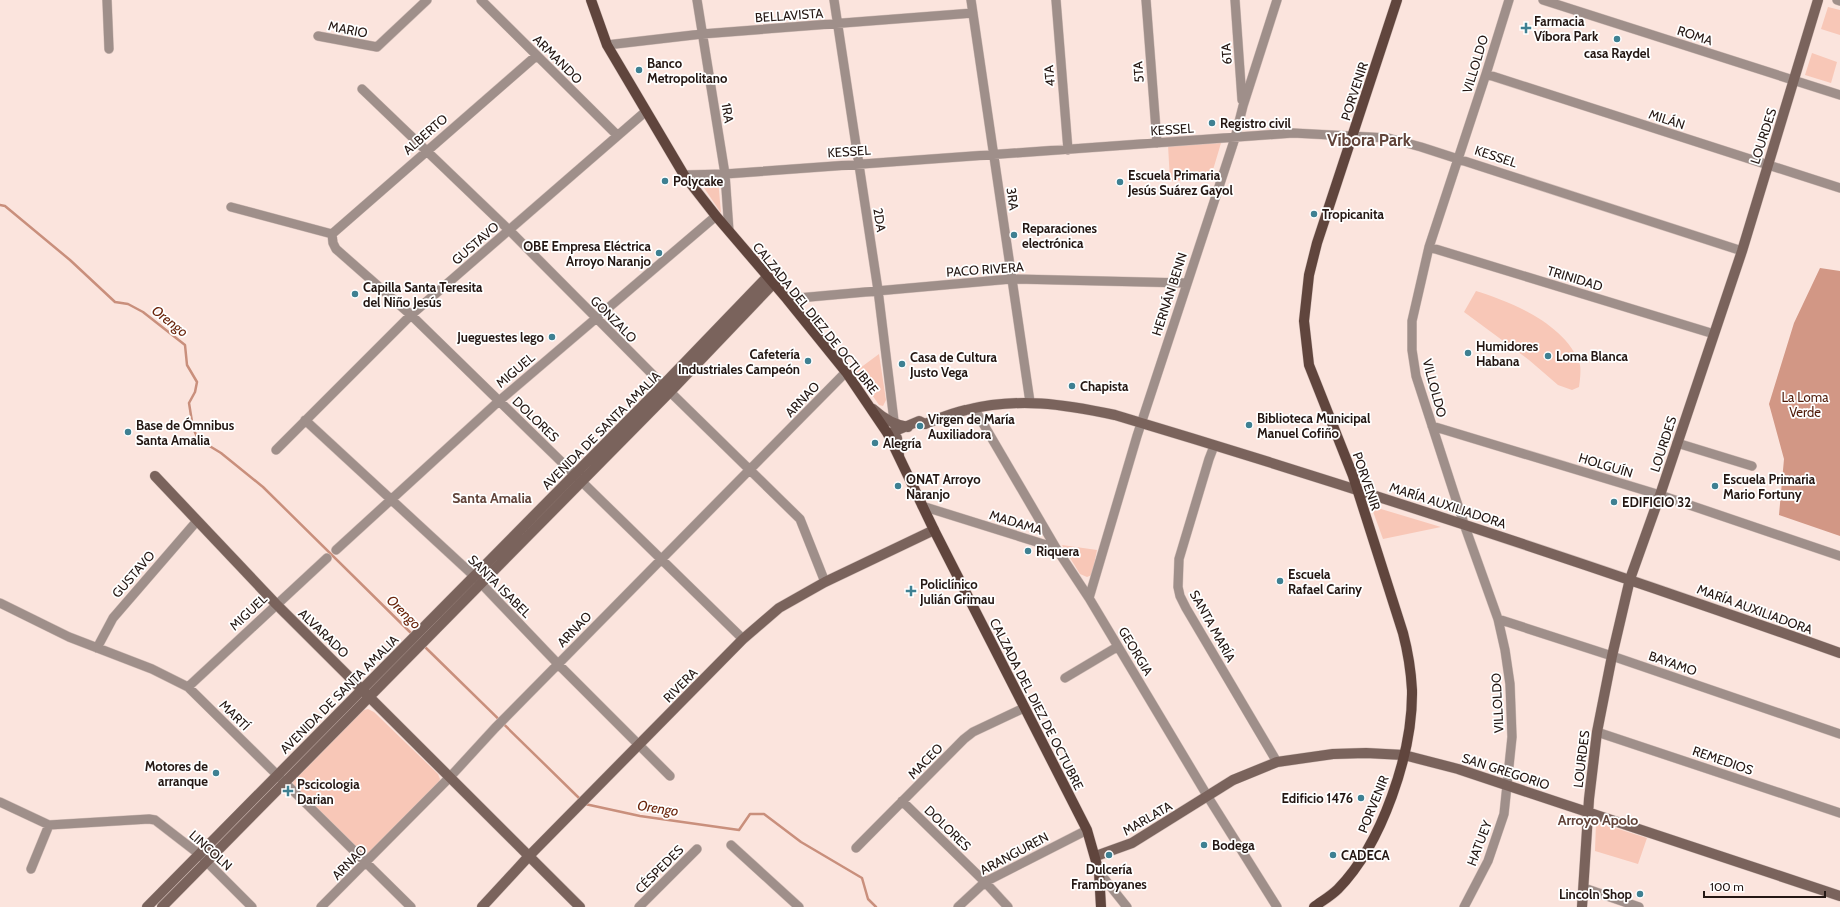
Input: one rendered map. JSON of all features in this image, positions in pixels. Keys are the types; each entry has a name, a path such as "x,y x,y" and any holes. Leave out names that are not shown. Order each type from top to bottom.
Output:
{"main road":[{"name":"CALZADA DEL DIEZ DE OCTUBRE","path":"591,0 607,45 645,112 684,175 716,216 787,299 846,372 893,434 900,457 922,506 1087,830 1096,856 1099,872 1101,907"},
{"name":"PORVENIR","path":"1314,907 1338,888 1368,848 1387,810 1404,754 1411,710 1412,692 1408,654 1357,490 1309,366 1304,331 1306,294 1316,243 1397,0"}],"street":[{"path":"107,0 109,49"},
{"name":"MARIO","path":"318,36 377,47 427,0"},
{"name":"ARMANDO","path":"481,0 617,135"},
{"name":"1RA","path":"697,0 725,174 729,231"},
{"name":"2DA","path":"834,0 878,290 893,434"},
{"name":"3RA","path":"972,0 1011,279 1030,402"},
{"name":"4TA","path":"1056,0 1068,150"},
{"name":"5TA","path":"1146,0 1157,142"},
{"name":"6TA","path":"1235,0 1243,106"},
{"name":"HERNÁN BENN","path":"1089,598 1141,423 1235,138 1243,106 1277,0"},
{"name":"VILLOLDO","path":"1508,786 1512,736 1512,713 1505,650 1498,619 1464,524 1416,376 1412,321 1429,246 1509,0"},
{"name":"ROMA","path":"1543,0 1840,95"},
{"name":"LOURDES","path":"1582,907 1588,811 1597,732 1612,656 1630,579 1678,443 1742,251 1818,0"},
{"name":"BELLAVISTA","path":"607,45 702,34 973,13"},
{"name":"ALBERTO","path":"332,234 425,151 536,56"},
{"name":"MILÁN","path":"1486,74 1840,188"},
{"name":"GONZALO","path":"362,89 510,231 667,389 800,518 826,582"},
{"name":"GUSTAVO","path":"276,450 411,315 510,231 617,135 645,112"},
{"name":"KESSEL","path":"684,175 725,174 1293,133 1353,135 1388,138 1458,158 1742,251"},
{"path":"231,207 332,234"},
{"name":"MIGUEL","path":"336,550 499,401 716,216"},
{"name":"DOLORES","path":"332,234 333,243 336,249 411,315 660,560 743,639"},
{"name":"TRINIDAD","path":"1429,246 1714,334"},
{"name":"PACO RIVERA","path":"787,299 1011,279 1186,283"},
{"name":"AVENIDA DE SANTA AMALIA","path":"147,907 199,854 281,778 366,692 421,630 478,580 667,389 770,280"},
{"name":"ARNAO","path":"321,907 366,863 450,777 495,728 846,372"},
{"name":"MARÍA AUXILIADORA","path":"893,434 915,429 923,429 925,424 974,408 1000,404 1030,402 1085,409 1141,423 1464,524 1630,579 1840,653"},
{"name":"GEORGIA","path":"974,408 1056,548 1089,598 1208,797 1277,907"},
{"name":"SANTA ISABEL","path":"305,420 478,580 558,664 670,776"},
{"name":"MARÍA AUXILIADORA","path":"893,434 920,421 925,424"},
{"name":"HOLGUÍN","path":"1432,426 1660,495 1840,556"},
{"path":"1678,443 1752,466"},
{"name":"SANTA MARÍA","path":"1214,446 1179,559 1178,587 1180,596 1186,608 1277,762"},
{"name":"ALVARADO","path":"155,476 196,522 276,604 366,692 580,907"},
{"name":"MADAMA","path":"922,506 1056,548"},
{"name":"GUSTAVO","path":"98,648 113,618 196,522"},
{"name":"RIVERA","path":"482,907 743,639 780,608 826,582 934,530"},
{"name":"MIGUEL","path":"188,687 327,558"},
{"name":"AVENIDA DE SANTA AMALIA","path":"366,692 417,650 430,637 478,580"},
{"name":"MARTÍ","path":"0,603 70,637 152,668 188,687 411,907"},
{"name":"BAYAMO","path":"1498,619 1612,656 1840,734"},
{"path":"1065,678 1118,647"},
{"name":"MACEO","path":"856,848 968,735 1024,708"},
{"name":"REMEDIOS","path":"1597,732 1840,813"},
{"name":"SAN GREGORIO","path":"1208,797 1233,780 1277,762 1333,754 1404,754 1588,811 1840,896"},
{"name":"AVENIDA DE SANTA AMALIA","path":"162,907 207,862 281,778"},
{"name":"HATUEY","path":"1464,907 1488,861 1499,832 1504,814 1508,786"},
{"name":"MARLATA","path":"1096,856 1132,843 1208,797"},
{"path":"0,802 49,826 32,869"},
{"name":"DOLORES","path":"902,802 985,882 1008,907"},
{"name":"LINCOLN","path":"49,826 149,819 160,823 199,854 252,907"},
{"name":"ARANGUREN","path":"958,907 985,882 1087,830"},
{"path":"730,845 799,907"},
{"name":"CÉSPEDES","path":"639,907 697,849"},
{"path":"1099,872 1127,907"},
{"path":"1584,888 1639,907"}],"shaded area":[{"path":"1828,7 1840,10 1840,35 1821,29"},
{"path":"1812,53 1837,62 1831,83 1805,75"},
{"path":"1221,143 1210,180 1170,181 1168,145"},
{"path":"698,179 718,179 721,213"},
{"name":"Loma Blanca","path":"1476,291 1506,302 1537,317 1563,338 1573,351 1580,365 1579,387 1572,390 1558,385 1529,360 1464,312"},
{"path":"879,354 886,400 883,406 879,405 856,371"},
{"path":"1371,506 1441,527 1383,539"},
{"path":"1062,545 1097,550 1092,575 1087,577 1080,574"},
{"path":"368,709 374,712 438,774 440,779 438,785 368,856 359,853 294,789 293,782 295,778 361,711"},
{"path":"1596,822 1647,838 1638,864 1595,851"}],"green space":[{"name":"La Loma Verde","path":"1820,268 1840,271 1840,536 1779,515 1784,459 1769,404 1794,323"}],"waterway":[{"name":"Orengo","path":"0,205 5,206 70,260 115,302 128,304 143,312 185,345 187,365 197,382 195,392 189,403 193,428 198,439 221,453 263,487 413,635"},
{"name":"Orengo","path":"424,646 580,799"},
{"name":"Orengo","path":"585,804 640,816 739,830 750,814 764,814 801,842 862,878 868,899 876,907"}],"place":[{"name":"Farmacia Víbora Park","path":"1526,28"},
{"name":"casa Raydel","path":"1617,39"},
{"name":"Banco Metropolitano","path":"639,70"},
{"name":"Registro civil","path":"1212,123"},
{"name":"Polycake","path":"665,181"},
{"name":"Escuela Primaria Jesús Suárez Gayol","path":"1120,182"},
{"name":"Tropicanita","path":"1314,214"},
{"name":"Reparaciones electrónica","path":"1014,235"},
{"name":"OBE Empresa Eléctrica Arroyo Naranjo","path":"659,253"},
{"name":"Capilla Santa Teresita del Niño Jesús","path":"355,294"},
{"name":"Jueguestes lego","path":"552,337"},
{"name":"Humidores Habana","path":"1468,353"},
{"name":"Loma Blanca","path":"1548,356"},
{"name":"Cafetería Industriales Campeón","path":"808,361"},
{"name":"Casa de Cultura Justo Vega","path":"902,364"},
{"name":"Chapista","path":"1072,386"},
{"name":"Biblioteca Municipal Manuel Cofiño","path":"1249,425"},
{"name":"Virgen de María Auxiliadora","path":"920,426"},
{"name":"Base de Ómnibus Santa Amalia","path":"128,432"},
{"name":"Alegría","path":"875,443"},
{"name":"ONAT Arroyo Naranjo","path":"898,486"},
{"name":"Escuela Primaria Mario Fortuny","path":"1715,486"},
{"name":"EDIFICIO 32","path":"1614,502"},
{"name":"Riquera","path":"1028,551"},
{"name":"Escuela Rafael Cariny","path":"1280,581"},
{"name":"Policlínico Julián Grimau","path":"911,591"},
{"name":"Motores de arranque","path":"216,773"},
{"name":"Pscicologia Darian","path":"288,791"},
{"name":"Edificio 1476","path":"1361,798"},
{"name":"Bodega","path":"1204,845"},
{"name":"Dulcería Framboyanes","path":"1109,855"},
{"name":"CADECA","path":"1333,855"},
{"name":"Lincoln Shop","path":"1640,894"}],"district":[{"name":"Víbora Park","path":"1369,140"},
{"name":"Santa Amalia","path":"492,498"},
{"name":"Arroyo Apolo","path":"1598,820"}]}
